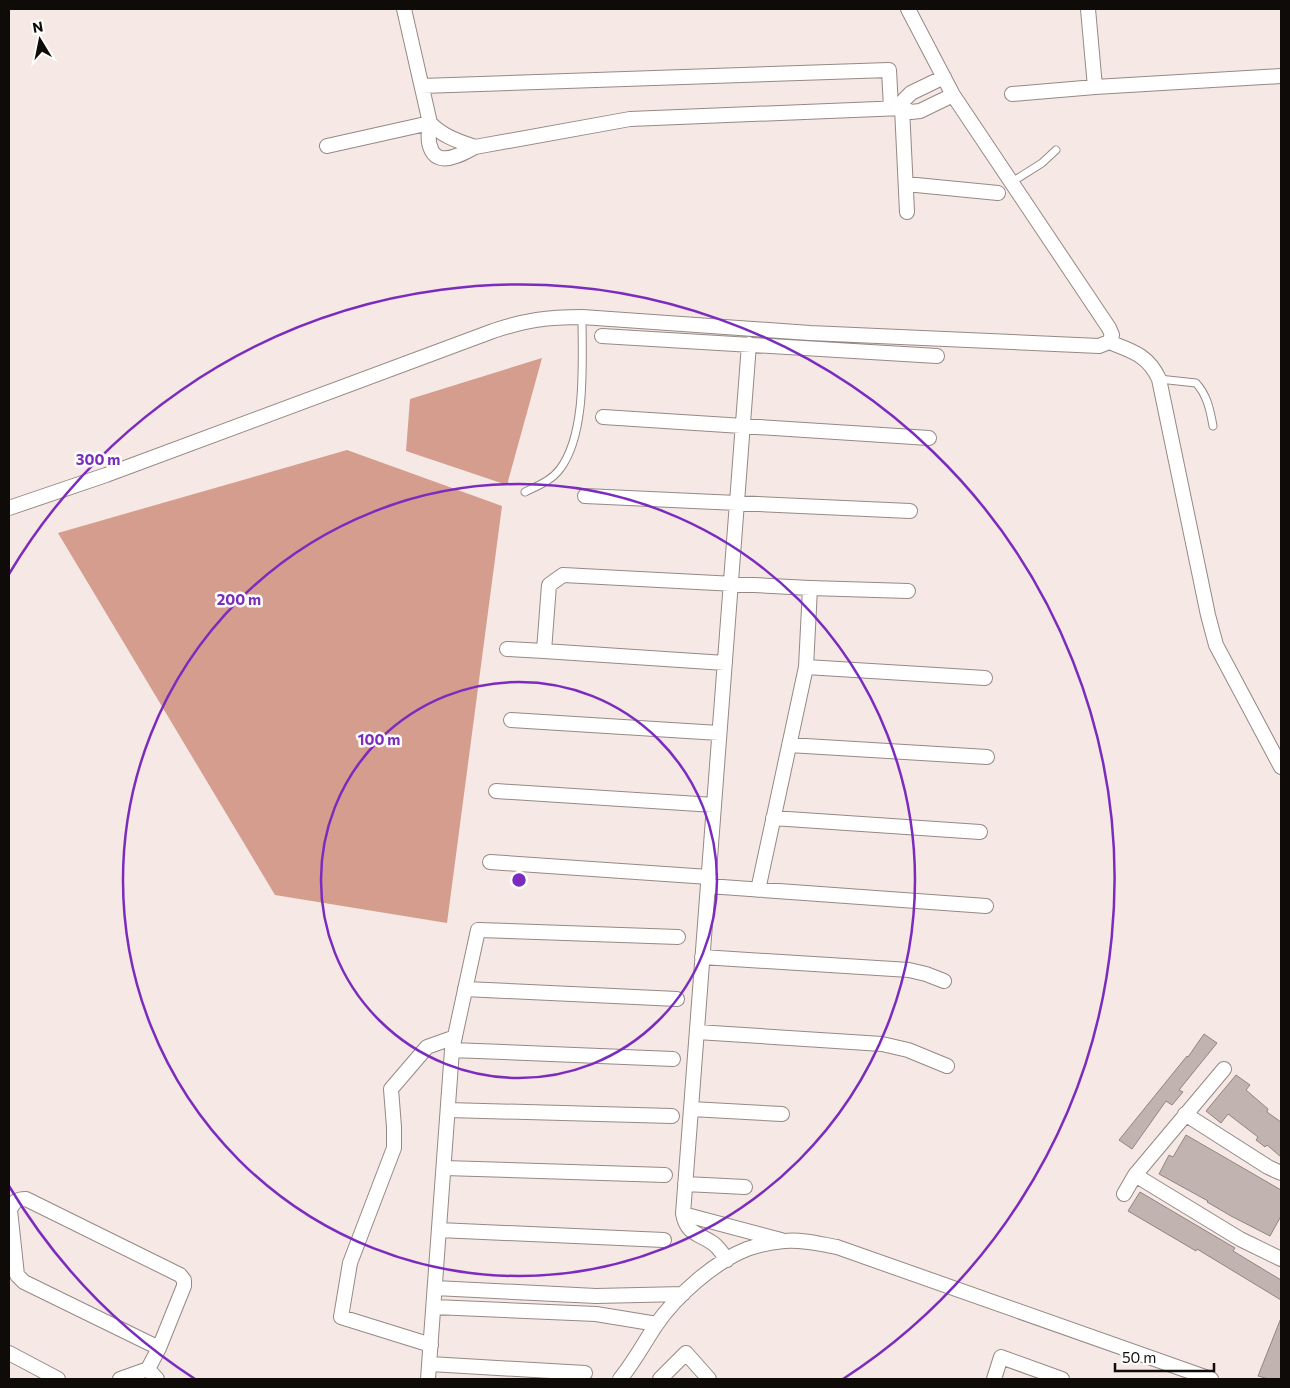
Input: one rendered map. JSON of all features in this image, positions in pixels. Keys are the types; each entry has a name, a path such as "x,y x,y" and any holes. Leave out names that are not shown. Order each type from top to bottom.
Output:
{"street":[{"path":"404,9 430,123 427,135 428,144 437,157 444,159 456,156 474,147 630,119 896,108 911,112 920,111 953,94"},
{"path":"908,9 953,94 1109,328 1112,335 1110,342"},
{"path":"1088,9 1095,87"},
{"path":"422,86 889,70 906,184 907,212"},
{"path":"1012,94 1281,76"},
{"path":"896,108 911,93 944,77"},
{"path":"327,146 430,123"},
{"path":"430,123 445,135 474,147"},
{"path":"906,184 998,193"},
{"path":"9,508 106,475 493,331 525,321 555,317 582,317 820,334 1099,346 1110,342 1147,359 1162,379 1208,615 1216,645 1281,767"},
{"path":"602,336 937,356"},
{"path":"727,1260 721,1250 714,1244 691,1232 685,1224 683,1214 749,344"},
{"path":"603,417 929,438"},
{"path":"585,496 910,511"},
{"path":"544,651 549,585 563,575 810,588 908,591"},
{"path":"758,890 806,667 810,588"},
{"path":"507,649 725,663"},
{"path":"806,667 985,678"},
{"path":"511,720 719,733"},
{"path":"789,745 987,757"},
{"path":"496,791 714,805"},
{"path":"773,818 980,832"},
{"path":"490,862 708,881 758,890 986,906"},
{"path":"428,1379 453,1043 478,930 678,937"},
{"path":"702,957 910,970 944,981"},
{"path":"465,989 677,999"},
{"path":"697,1032 882,1044 908,1050 947,1066"},
{"path":"431,1345 341,1317 350,1263 394,1148 391,1089 427,1047 453,1043 673,1059"},
{"path":"1124,1194 1135,1175 1224,1069"},
{"path":"691,1108 782,1114"},
{"path":"448,1110 672,1116"},
{"path":"1185,1114 1268,1167 1281,1173"},
{"path":"444,1168 665,1175"},
{"path":"1135,1175 1240,1239 1281,1259"},
{"path":"685,1184 745,1187"},
{"path":"120,1379 153,1374 159,1348 184,1286 184,1280 180,1275 26,1199 17,1200 13,1203 10,1210 17,1276 24,1282 159,1348"},
{"path":"683,1214 785,1241 809,1242 838,1247 1211,1379"},
{"path":"439,1230 664,1240"},
{"path":"620,1379 636,1359 657,1324 683,1294 705,1275 747,1249 785,1241"},
{"path":"435,1288 596,1296 683,1294"},
{"path":"434,1307 596,1314 657,1324"},
{"path":"9,1353 58,1379"},
{"path":"660,1379 686,1353 709,1379"},
{"path":"994,1379 1001,1357 1062,1379"},
{"path":"430,1364 492,1374 581,1373 562,1379"}],"lane":[{"path":"1012,182 1056,150"},
{"path":"525,492 549,480 560,469 569,454 580,412 582,317"},
{"path":"1162,379 1196,383 1203,391 1208,402 1213,426"}],"shaded area":[{"path":"542,358 507,485 406,451 410,399"},
{"path":"347,450 502,506 447,923 275,895 58,533"}],"building":[{"path":"1204,1034 1217,1043 1179,1090 1183,1092 1172,1105 1166,1101 1132,1149 1119,1140 1188,1057"},
{"path":"1236,1075 1250,1085 1246,1090 1268,1109 1267,1112 1281,1122 1281,1157 1267,1145 1265,1147 1256,1140 1258,1137 1228,1114 1221,1123 1206,1111"},
{"path":"1186,1135 1281,1190 1281,1216 1270,1236 1231,1216 1159,1174 1169,1155 1173,1157"},
{"path":"1140,1192 1235,1248 1233,1251 1281,1280 1281,1300 1197,1249 1196,1251 1128,1211"},
{"path":"1281,1318 1281,1379 1269,1379 1258,1376"}]}
